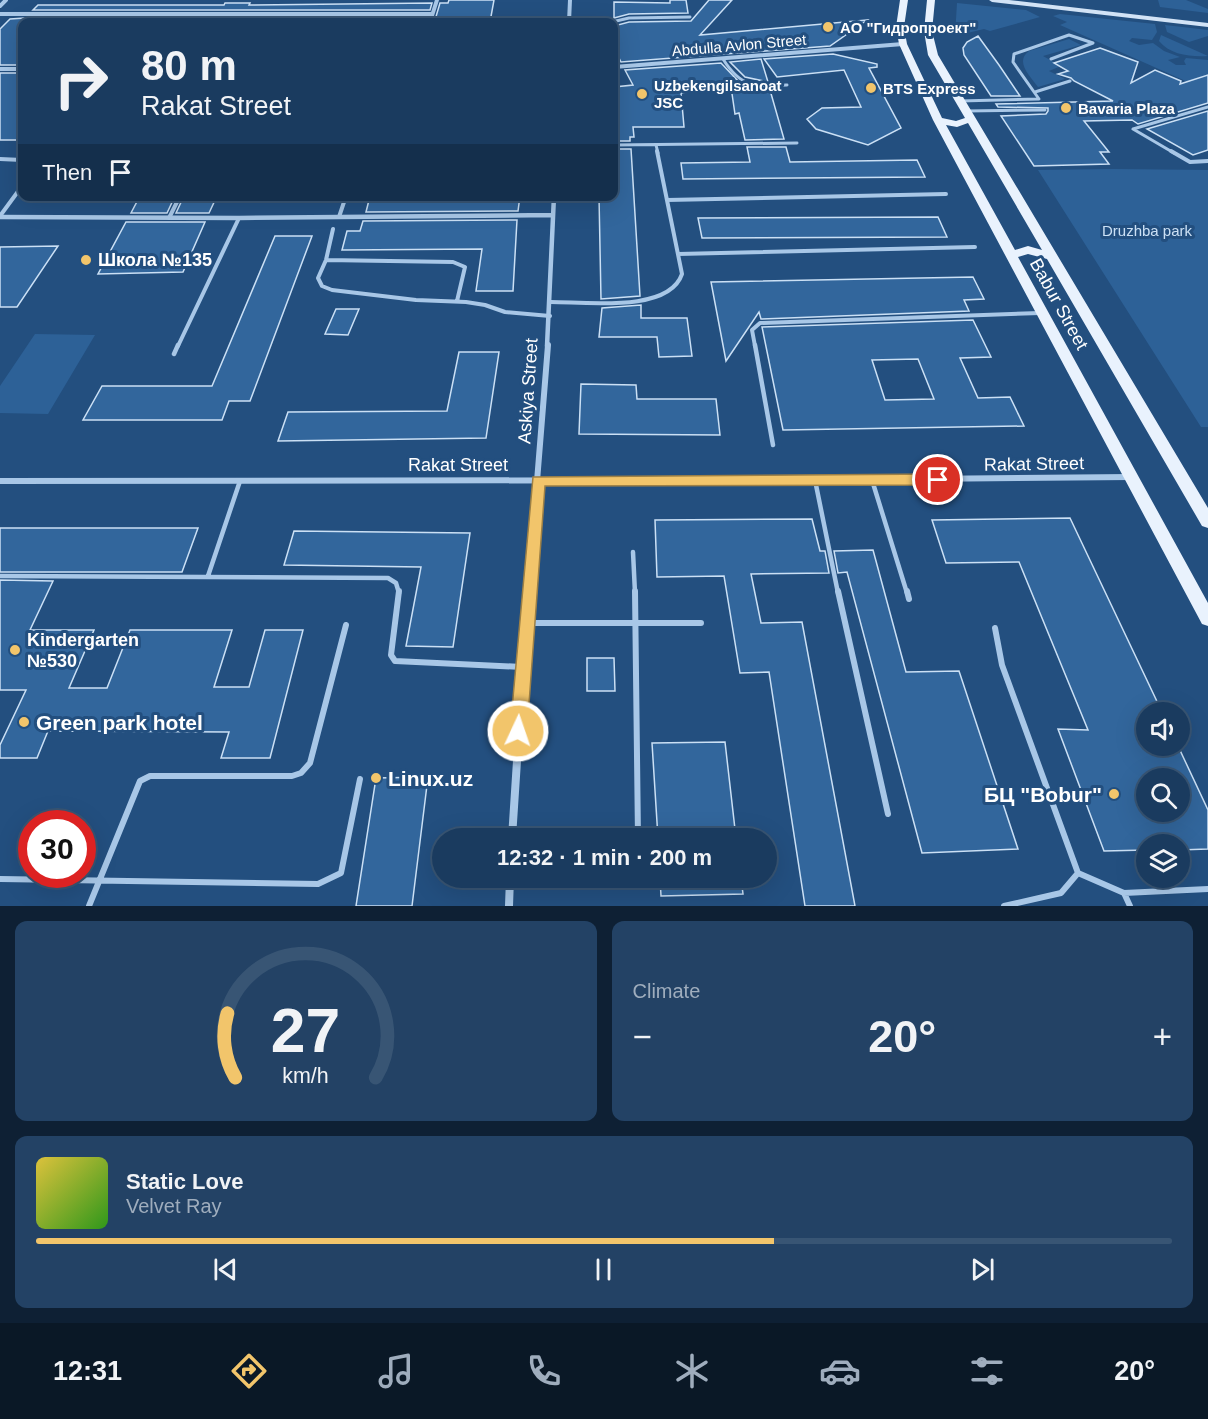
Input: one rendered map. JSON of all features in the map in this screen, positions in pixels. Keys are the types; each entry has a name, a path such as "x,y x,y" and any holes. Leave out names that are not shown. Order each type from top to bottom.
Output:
{"main road":[{"name":"Babur Street","path":"904,0 900,27 903,44 938,120 1208,619"},
{"name":"Babur Street","path":"931,0 928,27 931,48 1050,256 1208,522"},
{"path":"992,0 1208,25"},
{"path":"1033,0 1208,20"},
{"path":"938,120 957,123 965,110"},
{"path":"1010,256 1028,250 1050,256"}],"street":[{"path":"0,6 6,0"},
{"path":"431,18 437,0"},
{"path":"569,18 570,0"},
{"path":"0,14 432,14"},
{"name":"Abdulla Avlon Street","path":"618,68 903,44"},
{"path":"0,69 18,69"},
{"name":"Askiya Street","path":"513,828 525,623 551,302 554,201"},
{"path":"0,217 239,218 553,215"},
{"name":"Rakat Street","path":"0,482 872,480 1132,477"},
{"path":"509,906 510,888"}],"lane":[{"path":"618,21 629,18 690,17"},
{"path":"965,110 1039,99 1013,63 1014,54 1022,49 1069,35 1093,43 1051,59"},
{"path":"723,59 731,73 749,86 787,85"},
{"path":"1035,92 1070,81"},
{"path":"1208,107 1133,129 1190,162 1208,161"},
{"path":"965,110 1045,110"},
{"path":"618,146 797,143"},
{"path":"551,302 648,301 662,296 680,282 682,274 656,145"},
{"path":"0,159 18,160"},
{"path":"0,217 18,192"},
{"path":"667,200 946,194"},
{"path":"169,218 178,201"},
{"path":"339,217 344,201"},
{"path":"174,354 239,218"},
{"path":"333,229 326,260 318,278 322,286 332,290 485,305 505,312 550,316"},
{"path":"678,254 975,247"},
{"path":"326,260 453,262 465,267 457,302"},
{"path":"773,445 752,330 760,323 1041,313"},
{"path":"815,480 852,661 888,814"},
{"path":"872,480 909,598"},
{"path":"208,576 240,481"},
{"path":"633,552 638,828"},
{"path":"0,576 388,578 395,580 399,593 391,655 395,661 522,667"},
{"path":"525,623 701,623"},
{"path":"89,906 140,782 150,776 292,776 301,773 310,763 346,626"},
{"path":"995,628 1002,666 1077,873 1124,893 1208,889"},
{"path":"0,879 318,884 341,873 360,779"},
{"path":"1004,906 1061,893 1077,873"},
{"path":"1124,893 1130,906"}],"green space":[{"path":"1158,0 1186,0 1208,9 1208,13 1160,7"},
{"path":"957,3 1026,10 1040,17 990,31 984,29 955,36"},
{"path":"1060,14 1155,24 1157,32 1152,40 1132,38 1129,41 1139,45 1153,43 1164,51 1180,57 1168,60 1176,65 1186,65 1184,61 1186,58 1208,60 1208,77 1195,79 1208,91 1060,25 1067,22 1053,16"},
{"path":"1165,25 1208,30 1208,36 1189,42 1167,32"},
{"path":"1161,35 1208,56 1175,52 1159,41"},
{"path":"1069,39 1081,45 1043,56 1061,66 1049,71 1065,79 1038,87 1023,65 1025,55 1029,51"},
{"name":"Druzhba park","path":"1038,170 1208,170 1208,427 1201,427"},
{"path":"35,334 95,335 48,414 0,413 0,386"}],"building":[{"path":"449,0 494,0 491,18 436,18 440,3 448,3"},
{"path":"670,0 686,0 688,13 629,14 614,18 614,2 670,3"},
{"path":"709,0 732,0 700,35 867,20 830,46 621,62 618,56 618,25 629,22 691,21"},
{"path":"225,3 250,3 249,5 432,3 430,10 33,10 38,5 224,5"},
{"path":"18,18 18,65 0,65 0,29 10,19"},
{"path":"978,36 1020,96 991,96 964,55 963,48 967,42"},
{"path":"1100,48 1138,62 1131,83 1155,70 1181,81 1180,84 1208,75 1208,103 1138,124 1132,120 1084,121 1109,152 1100,152 1109,164 1034,166 1001,116 1046,114 1048,108 998,107 996,104 1113,101 1071,78 1058,74 1068,71 1054,63"},
{"path":"833,54 877,64 877,67 869,68 901,128 868,145 816,129 807,119 822,108 861,107 844,70 777,77 764,59"},
{"path":"761,59 768,82 745,77 730,62"},
{"path":"721,63 741,84 770,90 784,139 745,140 739,113 735,114 731,87 681,93 684,127 633,127 634,137 630,137 630,141 618,141 618,87 633,85 625,70"},
{"path":"0,73 18,73 18,140 0,140"},
{"path":"1208,111 1208,150 1193,155 1147,129"},
{"path":"747,147 786,147 790,162 917,160 925,177 683,179 681,163 750,162"},
{"path":"618,149 631,149 640,296 601,299 599,201 618,201"},
{"path":"137,201 173,201 167,213 131,213"},
{"path":"182,201 215,201 209,213 176,213"},
{"path":"369,201 519,201 518,211 366,212"},
{"path":"938,217 947,237 702,238 698,218"},
{"path":"517,220 513,291 476,291 482,249 342,250 347,231 360,231 363,221"},
{"path":"126,222 205,222 183,272 98,274"},
{"path":"275,236 312,236 250,401 229,401 222,420 83,420 102,386 212,386"},
{"path":"58,246 17,307 0,307 0,247"},
{"path":"973,277 984,299 964,300 969,311 761,319 759,312 726,361 711,282"},
{"path":"641,305 641,318 687,318 692,356 659,357 657,337 599,337 602,308"},
{"path":"336,309 359,309 348,335 325,334"},
{"path":"973,320 991,357 960,358 978,398 1010,397 1024,426 783,430 762,327","holes":["918,359 934,399 885,400 872,360"]},
{"path":"459,352 499,352 486,438 278,441 288,412 447,411"},
{"path":"581,384 636,385 637,399 716,399 720,435 579,434"},
{"path":"1070,518 1157,702 1136,702 1136,756 1183,756 1188,768 1136,768 1136,822 1190,822 1190,772 1208,810 1208,849 1190,850 1190,834 1136,834 1136,850 1104,851 1058,729 1088,730 1019,562 946,563 932,520"},
{"path":"812,519 820,551 825,551 829,573 751,574 761,623 802,622 855,906 805,906 769,672 740,673 724,576 657,577 655,520"},
{"path":"0,528 198,528 182,572 0,572"},
{"path":"294,531 470,533 453,647 406,646 421,567 284,565"},
{"path":"873,550 906,672 959,671 1018,849 922,853 847,572 838,573 834,551"},
{"path":"0,580 53,581 30,630 94,630 69,688 107,688 130,630 232,630 214,687 249,687 265,630 303,630 270,758 221,758 229,732 48,731 37,758 0,758 0,745 26,690 0,690"},
{"path":"587,658 614,658 615,691 587,691"},
{"path":"725,742 735,828 657,828 652,743"},
{"path":"428,777 412,906 356,906 376,778"},
{"path":"661,888 742,888 743,894 661,896"}],"place":[{"name":"АО \"Гидропроект\"","path":"828,27"},
{"name":"BTS Express","path":"871,88"},
{"name":"Uzbekengilsanoat JSC","path":"642,94"},
{"name":"Bavaria Plaza","path":"1066,108"},
{"name":"Школа №135","path":"86,260"},
{"name":"Kindergarten №530","path":"15,650"},
{"name":"Green park hotel","path":"24,722"},
{"name":"Linux.uz","path":"376,778"},
{"name":"БЦ \"Bobur\"","path":"1114,794"}],"route":[{"path":"518,731 538,480 938,480"}]}
